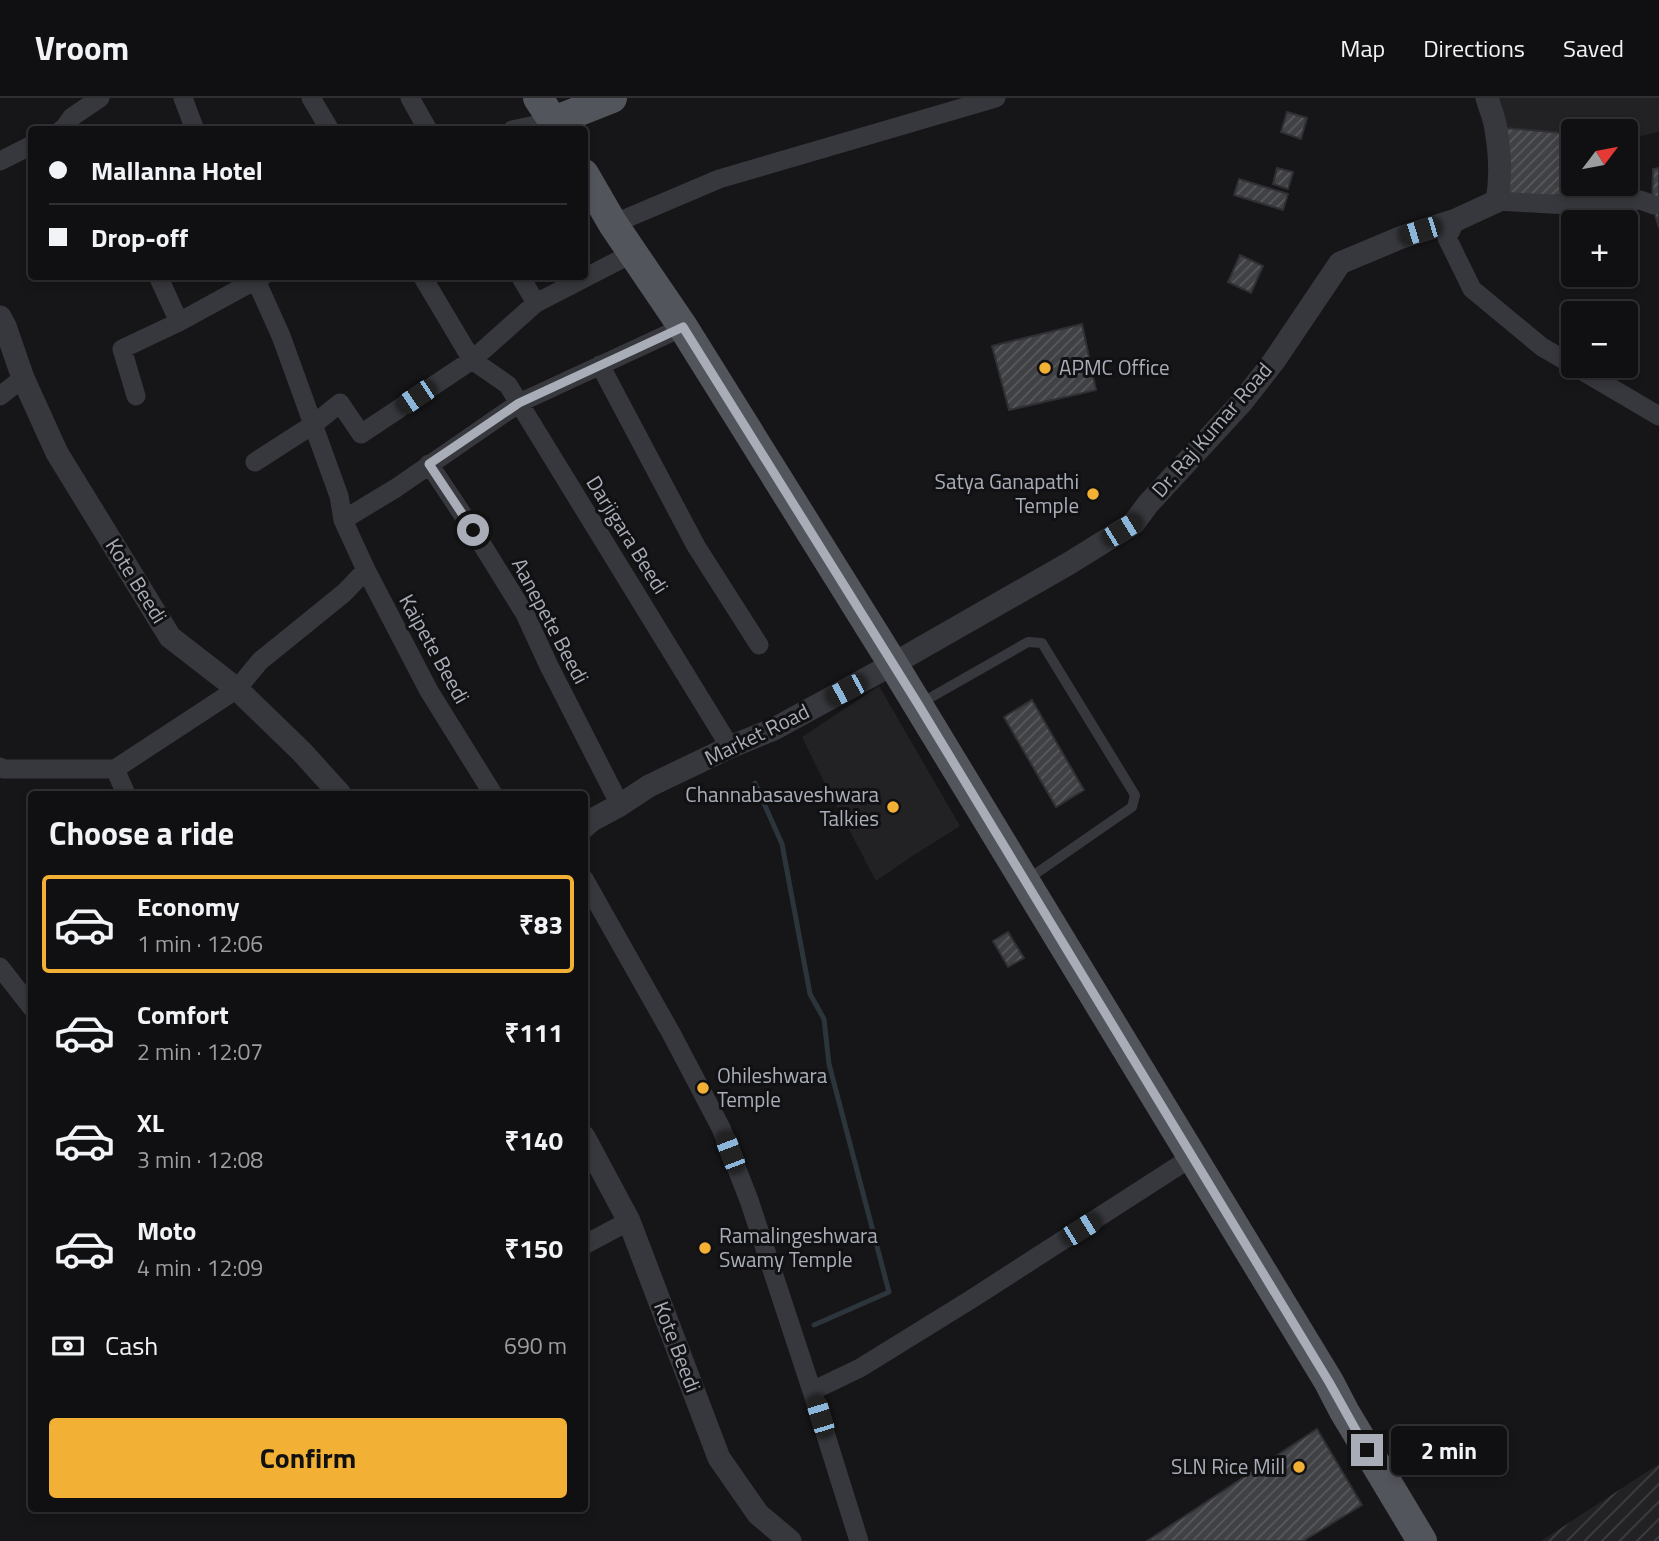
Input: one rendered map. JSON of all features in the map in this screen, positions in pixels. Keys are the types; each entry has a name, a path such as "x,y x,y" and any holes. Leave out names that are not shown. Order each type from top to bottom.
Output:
{"main road":[{"path":"551,116 612,98"},
{"path":"588,181 613,224 683,327 918,704 1329,1382 1422,1541"}],"street":[{"path":"71,125 100,98"},
{"path":"183,98 194,126"},
{"path":"311,98 328,126"},
{"path":"410,98 427,126"},
{"path":"613,224 719,179 996,98"},
{"path":"1487,98 1496,127 1500,184 1497,201 1585,206 1640,200 1654,205"},
{"path":"523,126 551,116"},
{"path":"0,162 28,147"},
{"name":"Dr. Raj Kumar Road","path":"893,664 1134,523 1148,504 1242,402 1340,263 1402,237 1456,220 1497,201"},
{"path":"1456,220 1447,238 1472,289 1542,347 1561,358"},
{"path":"588,276 634,253"},
{"path":"160,280 179,322"},
{"path":"136,396 122,349 179,322 254,280"},
{"name":"Kaipete Beedi","path":"259,280 314,424 339,496 343,520 429,691 491,791"},
{"path":"424,280 472,360"},
{"path":"522,280 536,303"},
{"path":"255,462 314,424 340,403 361,434 472,360 536,303 581,280"},
{"name":"Kote Beedi","path":"0,317 23,378 57,453 170,637 237,689 302,752 337,791"},
{"path":"343,520 396,488 519,403 683,327"},
{"name":"Darjigara Beedi","path":"472,360 508,385 580,496 730,747"},
{"path":"600,365 696,546 759,645"},
{"path":"0,396 23,378"},
{"path":"1594,378 1659,416"},
{"name":"Aanepete Beedi","path":"429,464 525,614 620,805"},
{"path":"0,767 115,769 237,689 260,661 344,593 366,570"},
{"name":"Market Road","path":"588,824 649,786 774,729 893,664"},
{"path":"115,769 125,791"},
{"path":"588,886 671,1032 721,1128 812,1391 859,1541"},
{"path":"0,967 28,1003"},
{"name":"Kote Beedi","path":"588,1144 629,1221 719,1458 758,1514 790,1541"},
{"path":"812,1391 860,1368 1192,1157"},
{"path":"588,1243 629,1221"}],"lane":[{"path":"918,704 1028,642 1042,643 1135,795 1132,807 1025,881"}],"shaded area":[{"path":"1491,98 1659,98 1659,132 1638,137 1638,119 1561,119 1561,133 1496,127"},
{"name":"Channabasaveshwara Talkies","path":"879,686 960,826 876,881 802,737"},
{"path":"1659,1464 1659,1541 1541,1541"}],"building":[{"path":"1287,112 1307,118 1301,139 1281,132"},
{"path":"1496,127 1561,133 1561,195 1510,197"},
{"path":"1277,168 1293,172 1288,189 1273,184"},
{"path":"1659,168 1659,228 1652,205 1653,169"},
{"path":"1239,179 1288,194 1283,210 1234,195"},
{"path":"1240,255 1263,266 1251,293 1228,282"},
{"name":"APMC Office","path":"1082,324 1096,390 1009,410 992,346"},
{"path":"1032,700 1084,790 1056,807 1004,717"},
{"path":"1008,932 1024,958 1008,967 993,941"},
{"name":"SLN Rice Mill","path":"1317,1429 1362,1505 1303,1541 1147,1541"}],"waterway":[{"path":"755,783 782,844 810,994 824,1019 829,1064 889,1292 814,1325"}],"place":[{"name":"APMC Office","path":"1045,368"},
{"name":"Satya Ganapathi Temple","path":"1093,494"},
{"name":"Channabasaveshwara Talkies","path":"893,807"},
{"name":"Ohileshwara Temple","path":"703,1088"},
{"name":"Ramalingeshwara Swamy Temple","path":"705,1248"},
{"name":"SLN Rice Mill","path":"1299,1467"}],"route":[{"path":"473,530 429,464 519,403 683,327 918,704 1329,1382 1367,1450"}]}
